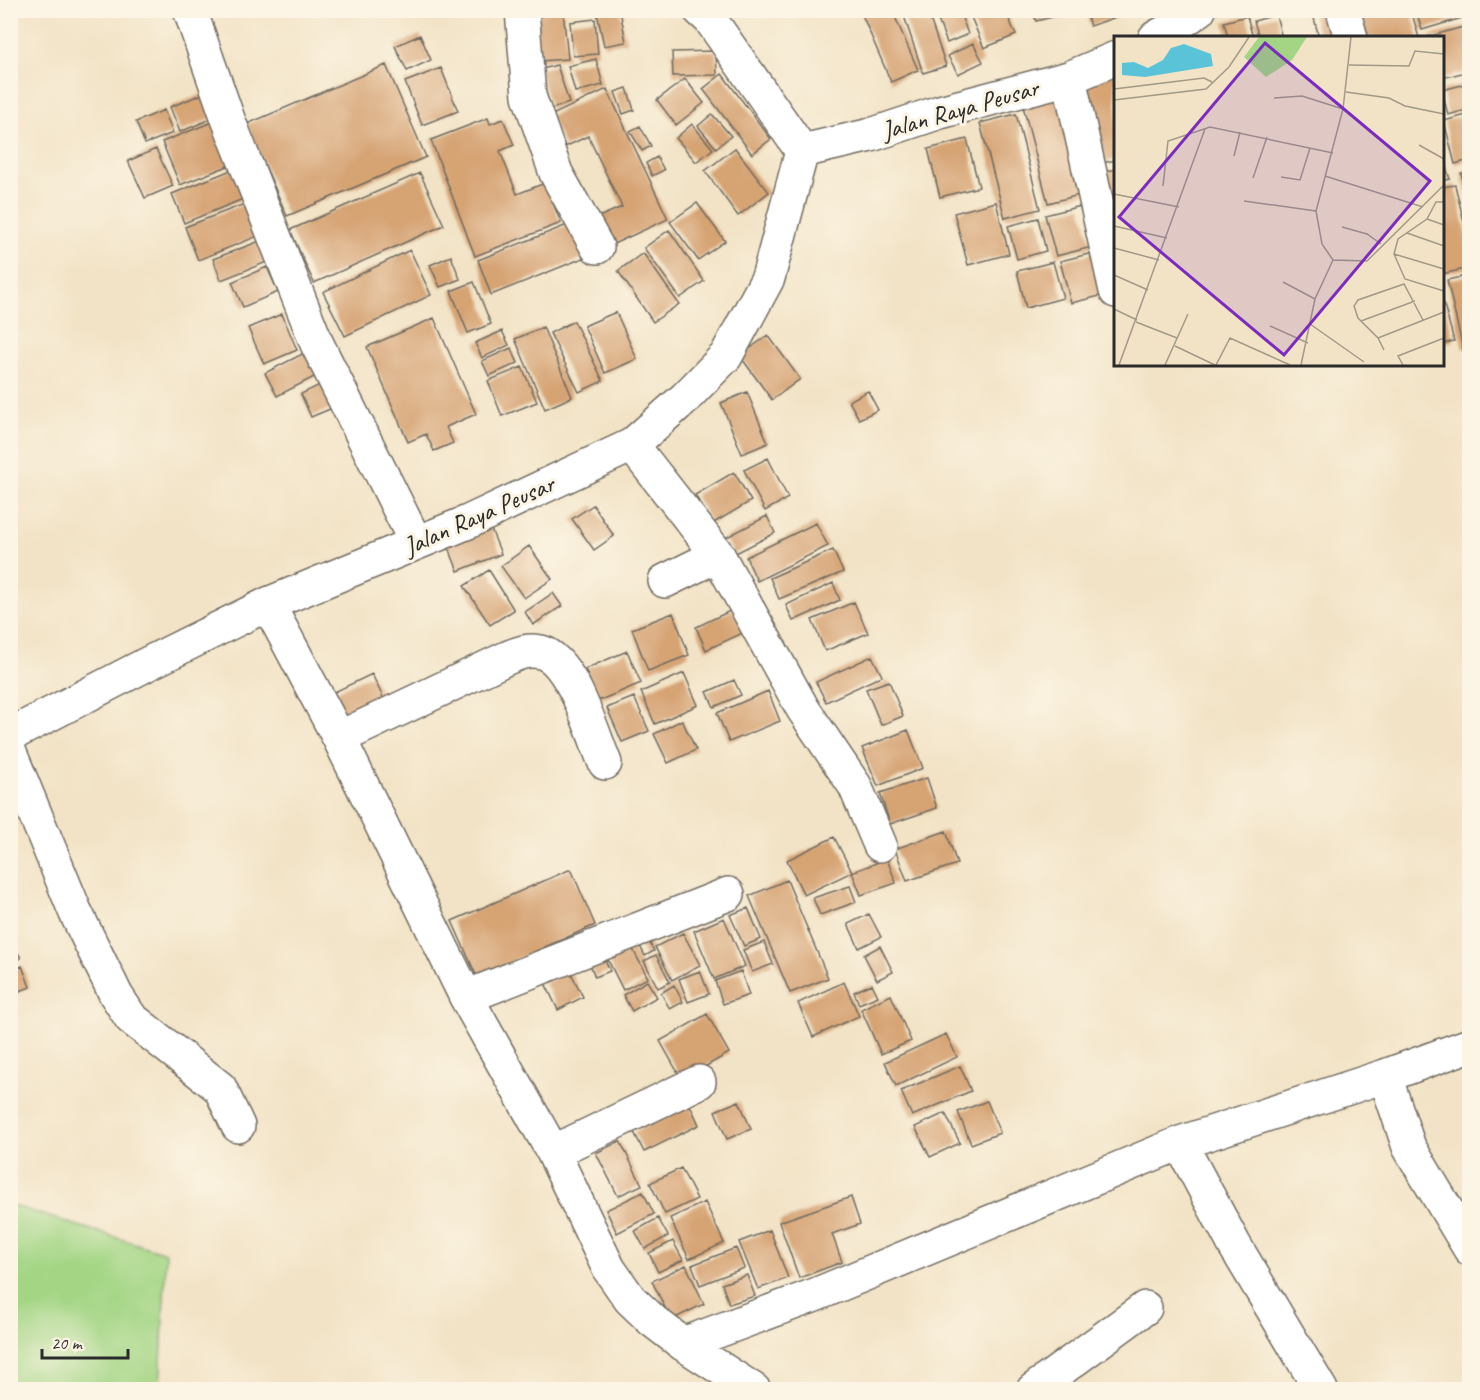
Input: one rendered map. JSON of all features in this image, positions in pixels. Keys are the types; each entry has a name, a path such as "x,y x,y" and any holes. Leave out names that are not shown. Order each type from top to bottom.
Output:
{"street":[{"path":"190,10 228,119 316,344 416,543"},
{"path":"522,10 529,96 556,173 597,247"},
{"path":"700,10 710,20 802,151"},
{"path":"1158,36 1199,10"},
{"path":"1342,10 1350,36"},
{"name":"Jalan Raya Peusar","path":"10,735 268,604 468,522 632,445 685,398 726,356 768,278 802,151 871,135 940,112 1069,78 1114,59"},
{"path":"1069,78 1114,282"},
{"path":"632,445 718,555 803,709 855,786 880,845"},
{"path":"665,581 718,555"},
{"path":"268,604 339,738 466,997 553,1152 609,1269 630,1299 653,1321 683,1344 754,1389"},
{"path":"339,738 509,657 535,651 542,652 555,660 567,676 582,703 605,763"},
{"path":"10,753 75,911 116,995 131,1018 220,1088 238,1126"},
{"path":"466,997 728,894"},
{"path":"683,1344 815,1295 1180,1143 1385,1076 1470,1045"},
{"path":"1385,1076 1409,1147 1470,1250"},
{"path":"553,1152 699,1082"},
{"path":"1180,1143 1235,1246 1321,1389"},
{"path":"1033,1389 1145,1308"}],"green space":[{"path":"11,1205 166,1253 160,1389 11,1389"}],"building":[{"path":"534,10 563,10 568,59 539,61"},
{"path":"620,10 626,42 604,46 597,13"},
{"path":"860,10 892,10 918,70 891,82"},
{"path":"911,10 927,10 946,66 923,73 903,13"},
{"path":"934,10 959,10 968,34 947,43"},
{"path":"968,10 1005,10 1016,35 984,48"},
{"path":"1033,10 1064,10 1065,14 1036,21"},
{"path":"1085,10 1131,10 1131,12 1090,26"},
{"path":"1312,10 1336,10 1342,36 1318,36"},
{"path":"1366,10 1411,10 1418,36 1359,36 1353,14"},
{"path":"1416,10 1460,10 1462,18 1422,30"},
{"path":"1276,15 1281,36 1258,36 1254,21"},
{"path":"1247,16 1252,36 1228,36 1224,22"},
{"path":"595,19 598,54 573,56 570,22"},
{"path":"1470,25 1470,71 1444,78 1444,36 1431,36"},
{"path":"420,35 431,60 407,71 395,46"},
{"path":"973,43 983,62 958,74 948,56"},
{"path":"716,51 717,75 673,76 672,52"},
{"path":"596,59 603,85 575,92 568,66"},
{"path":"386,65 426,157 287,216 247,124"},
{"path":"557,65 569,103 551,109 539,70"},
{"path":"441,68 458,111 422,125 405,82"},
{"path":"1114,72 1114,160 1102,163 1080,81"},
{"path":"722,74 771,139 752,154 703,89"},
{"path":"685,79 704,103 676,125 657,100"},
{"path":"1466,84 1470,96 1470,109 1448,115 1444,90"},
{"path":"627,88 634,110 623,114 615,92"},
{"path":"607,89 668,219 607,247 594,219 622,207 588,136 565,147 550,116"},
{"path":"210,91 220,115 180,132 170,107"},
{"path":"1064,91 1091,192 1048,203 1022,102"},
{"path":"164,110 173,133 145,144 136,122"},
{"path":"712,114 731,136 716,148 698,126"},
{"path":"1016,114 1040,209 1005,218 980,123"},
{"path":"1470,114 1470,160 1455,164 1444,121"},
{"path":"488,118 490,124 503,119 514,145 500,151 517,194 545,183 561,223 475,256 431,140"},
{"path":"220,119 238,162 180,185 162,142"},
{"path":"692,124 713,149 696,162 676,138"},
{"path":"640,126 651,146 642,151 630,131"},
{"path":"967,139 979,187 940,197 928,149"},
{"path":"735,148 769,192 738,216 705,171"},
{"path":"156,149 173,186 145,198 128,161"},
{"path":"657,157 664,170 652,176 646,163"},
{"path":"1444,162 1450,179 1444,180"},
{"path":"236,168 248,197 184,223 172,194"},
{"path":"1114,170 1114,209 1110,210 1100,173"},
{"path":"1470,171 1470,203 1469,203 1461,173"},
{"path":"420,173 444,225 314,283 290,230"},
{"path":"1455,185 1470,247 1470,268 1444,274 1444,187"},
{"path":"255,200 268,232 198,260 185,227"},
{"path":"996,202 1009,254 968,265 954,213"},
{"path":"697,203 725,241 698,260 670,222"},
{"path":"1081,206 1092,247 1056,256 1045,215"},
{"path":"1038,218 1046,251 1017,259 1008,226"},
{"path":"580,220 593,254 491,295 478,260"},
{"path":"669,230 704,281 680,298 644,248"},
{"path":"268,238 277,258 221,280 213,259"},
{"path":"410,250 431,295 345,336 323,292"},
{"path":"643,253 679,304 653,322 618,271"},
{"path":"1093,253 1104,295 1071,303 1060,261"},
{"path":"451,256 460,279 440,287 430,265"},
{"path":"1053,262 1063,298 1026,308 1017,271"},
{"path":"267,267 278,292 243,307 232,282"},
{"path":"1470,275 1470,348 1463,349 1447,280"},
{"path":"474,282 491,324 468,333 451,291"},
{"path":"1444,305 1454,341 1444,344"},
{"path":"616,312 637,359 605,373 584,326"},
{"path":"282,314 297,350 264,364 248,328"},
{"path":"434,318 476,414 446,427 453,443 434,451 426,434 408,442 367,347"},
{"path":"574,321 603,381 579,392 550,333"},
{"path":"543,327 572,397 545,409 515,339"},
{"path":"502,331 509,345 482,358 475,343"},
{"path":"768,335 800,379 772,400 740,356"},
{"path":"511,348 518,363 489,376 482,361"},
{"path":"312,349 324,372 277,396 265,373"},
{"path":"522,367 537,402 502,416 488,381"},
{"path":"326,382 337,406 311,417 301,394"},
{"path":"868,391 878,410 859,419 849,401"},
{"path":"747,392 768,443 742,454 721,403"},
{"path":"768,458 788,498 765,511 744,470"},
{"path":"734,472 751,501 712,524 695,495"},
{"path":"593,505 614,536 594,550 572,519"},
{"path":"767,516 775,533 734,554 725,538"},
{"path":"816,523 828,546 757,581 746,557"},
{"path":"489,524 501,554 458,571 446,541"},
{"path":"529,546 552,579 524,598 501,566"},
{"path":"833,550 843,572 779,599 770,578"},
{"path":"489,570 514,610 490,625 464,586"},
{"path":"833,583 840,600 793,621 786,605"},
{"path":"553,593 562,606 533,625 525,612"},
{"path":"854,602 868,633 825,651 812,620"},
{"path":"734,609 745,632 706,650 696,627"},
{"path":"673,613 689,655 648,671 632,629"},
{"path":"627,651 641,683 598,701 585,669"},
{"path":"872,656 882,676 826,702 816,682"},
{"path":"684,673 698,705 655,724 641,692"},
{"path":"372,674 386,704 340,725 326,696"},
{"path":"734,680 741,695 714,707 707,692"},
{"path":"889,681 903,716 881,725 866,689"},
{"path":"768,691 780,721 729,742 717,713"},
{"path":"634,697 649,731 622,742 607,708"},
{"path":"682,720 696,750 668,763 654,734"},
{"path":"908,730 923,768 878,786 862,748"},
{"path":"927,778 937,808 890,824 880,793"},
{"path":"946,831 957,864 907,881 895,849"},
{"path":"834,837 852,872 804,895 787,860"},
{"path":"887,859 896,883 861,895 852,872"},
{"path":"571,869 595,925 477,977 452,921"},
{"path":"787,880 828,978 790,993 749,896"},
{"path":"850,886 856,902 820,915 813,898"},
{"path":"748,908 761,939 744,946 730,915"},
{"path":"869,914 881,937 859,948 848,924"},
{"path":"724,918 745,966 714,979 694,931"},
{"path":"683,933 700,965 672,980 655,947"},
{"path":"647,938 654,951 645,956 638,942"},
{"path":"10,939 21,958 10,964"},
{"path":"764,942 773,964 752,972 743,950"},
{"path":"630,944 648,978 623,990 606,956"},
{"path":"880,946 893,972 877,980 864,955"},
{"path":"656,955 670,982 658,988 644,961"},
{"path":"604,957 610,971 595,977 589,962"},
{"path":"22,966 30,987 10,995 10,971"},
{"path":"570,971 583,997 558,1010 545,983"},
{"path":"700,971 709,994 688,1002 679,979"},
{"path":"741,971 749,995 723,1004 715,981"},
{"path":"647,981 657,997 632,1011 623,995"},
{"path":"844,982 859,1016 813,1037 798,1003"},
{"path":"872,984 878,996 859,1004 854,992"},
{"path":"674,985 683,1002 670,1009 661,993"},
{"path":"891,995 911,1041 881,1054 861,1009"},
{"path":"707,1014 729,1053 682,1080 660,1041"},
{"path":"946,1034 957,1057 896,1086 885,1062"},
{"path":"960,1066 971,1091 912,1116 901,1091"},
{"path":"739,1101 751,1129 727,1139 715,1111"},
{"path":"987,1101 1000,1133 971,1144 958,1112"},
{"path":"690,1105 699,1125 644,1152 634,1132"},
{"path":"945,1113 960,1143 930,1157 915,1127"},
{"path":"620,1141 642,1185 618,1196 596,1153"},
{"path":"681,1168 697,1199 665,1214 650,1183"},
{"path":"643,1192 654,1214 617,1233 606,1210"},
{"path":"851,1197 860,1224 832,1234 842,1262 799,1278 779,1222"},
{"path":"705,1202 724,1243 689,1259 670,1218"},
{"path":"658,1218 668,1236 645,1249 635,1231"},
{"path":"770,1230 788,1278 758,1289 739,1242"},
{"path":"673,1241 683,1260 658,1272 649,1253"},
{"path":"736,1248 744,1268 700,1285 692,1265"},
{"path":"686,1265 704,1304 671,1320 652,1281"},
{"path":"747,1275 755,1296 729,1304 722,1284"}]}
